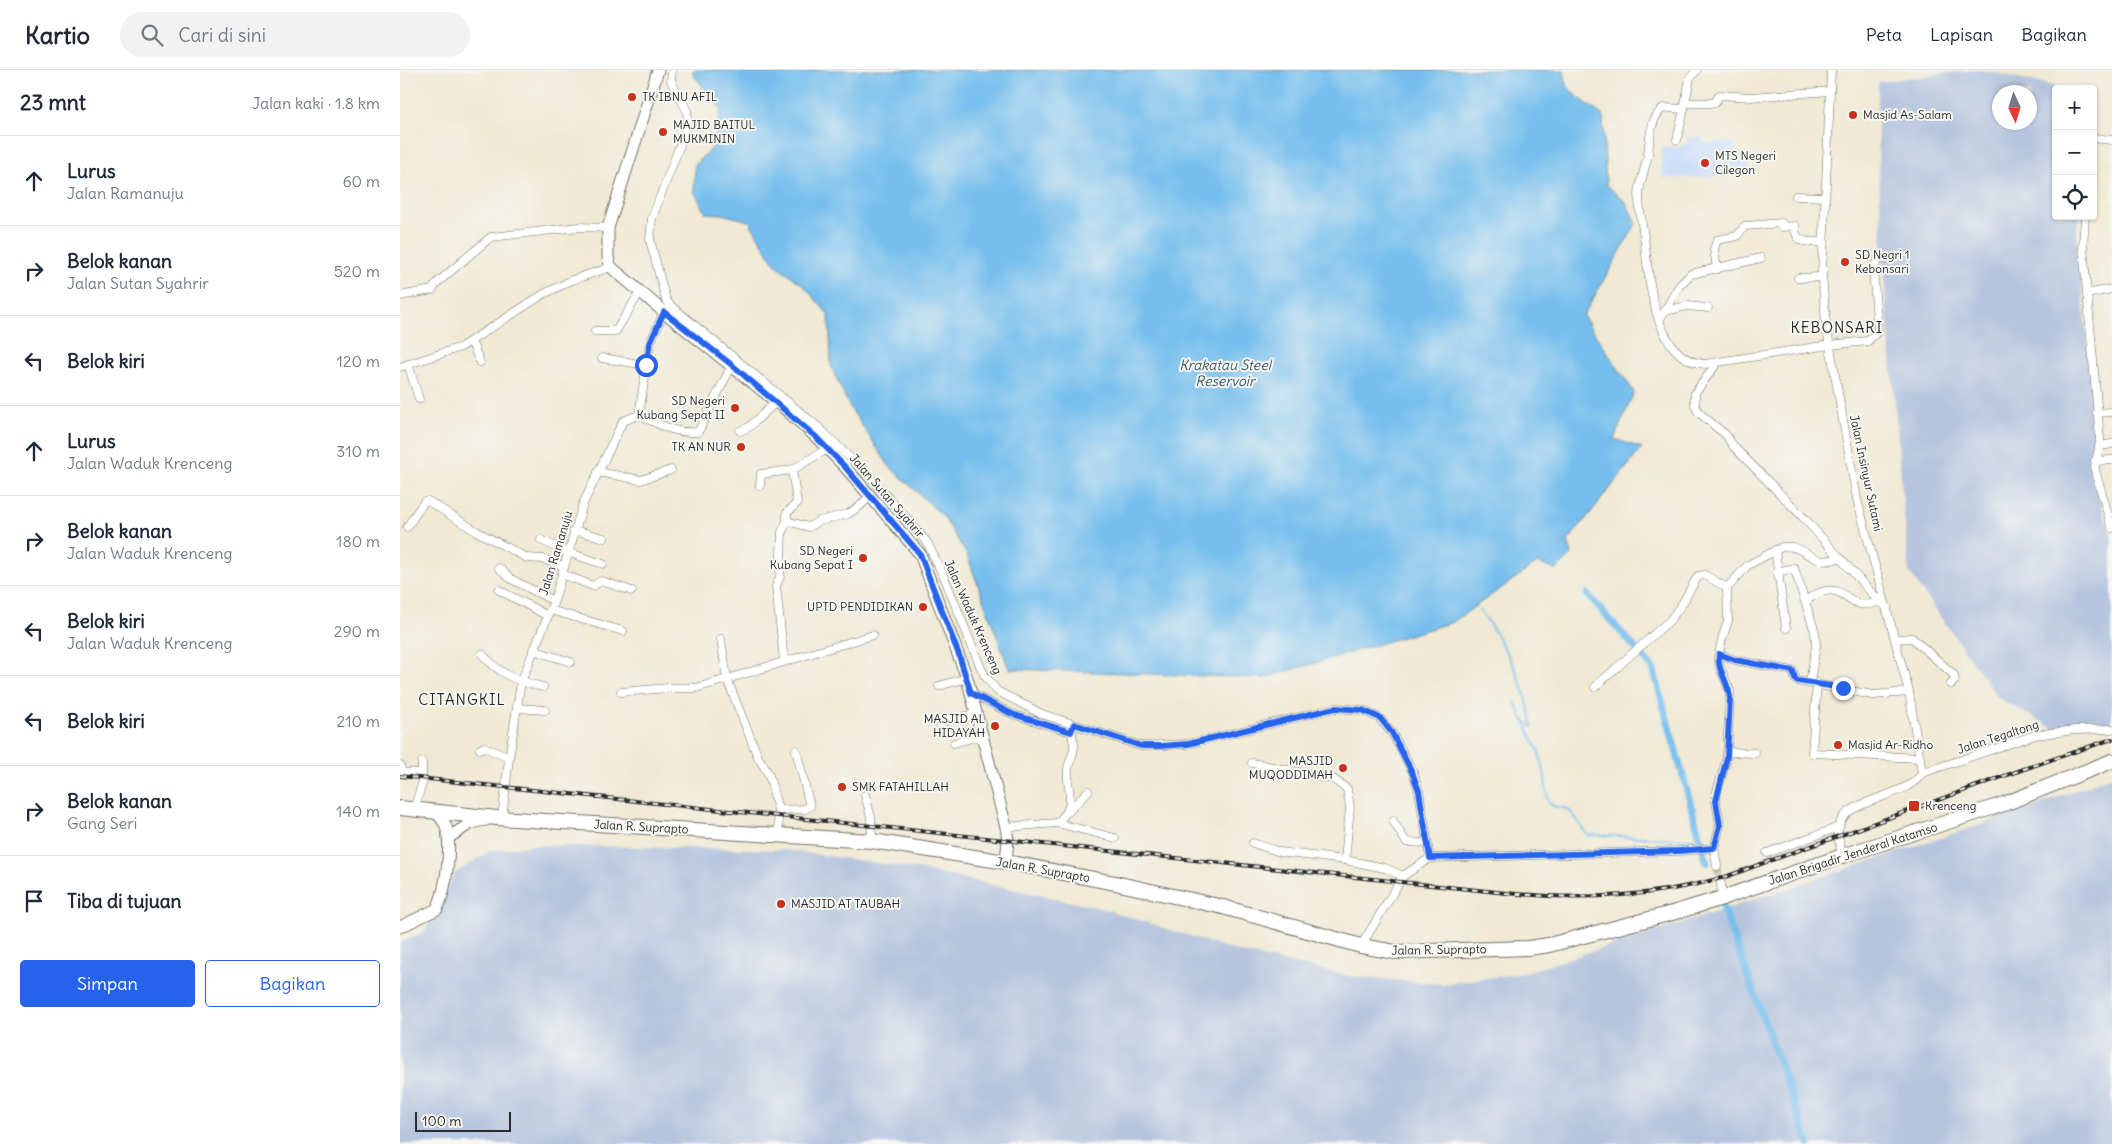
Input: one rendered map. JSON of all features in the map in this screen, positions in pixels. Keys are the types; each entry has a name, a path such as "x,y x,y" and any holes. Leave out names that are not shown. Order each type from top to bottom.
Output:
{"highway":[{"name":"Jalan Brigadir Jenderal Katamso","path":"1676,912 1720,895 2004,804 2112,761"},
{"name":"Jalan R. Suprapto","path":"407,808 499,818 872,841 1006,862 1115,883 1223,907 1361,946 1394,952 1529,948 1549,945 1676,912"}],"street":[{"path":"400,367 461,347 542,295 572,280 611,267 608,258 608,228 658,70"},
{"name":"Jalan Waduk Krenceng","path":"672,70 671,81 687,111 688,124 652,218 650,230 650,240 666,300 817,426 874,481 927,542 945,579 985,676 997,691 1072,728 1141,746 1188,744 1335,708 1362,710 1380,718 1402,749 1419,791 1430,858"},
{"path":"1678,140 1690,78 1697,70"},
{"name":"Jalan Insinyur Sutami","path":"1831,70 1822,277 1829,345 1857,499 1888,607 1909,692 1922,773"},
{"path":"1830,91 1750,97 1719,94 1715,103 1663,108 1654,118 1640,188 1650,292 1670,343 1686,359 1700,364 1717,363 1829,345 1868,341 1878,331 1873,270 1878,260 1884,259"},
{"path":"2097,138 2112,140"},
{"path":"1796,196 1825,197"},
{"path":"2084,220 2083,232 2086,294 2100,446 2095,460 2097,480 2112,528"},
{"path":"1717,269 1714,250 1717,240 1737,236 1745,226 1782,223 1782,227 1795,226 1795,233 1799,240 1804,242 1824,242"},
{"path":"400,296 432,290 438,282 491,237 579,227 608,228"},
{"path":"1660,319 1684,279 1691,274 1761,258"},
{"name":"Jalan Sutan Syahrir","path":"611,267 776,402 827,449 920,554 967,678 1006,827 1008,840 1006,862"},
{"path":"1798,278 1822,277"},
{"path":"2086,294 2112,289"},
{"path":"596,331 616,331 640,292"},
{"path":"1665,311 1687,306 1708,308"},
{"path":"664,312 650,343 639,415 660,426 681,431 698,432 732,365"},
{"path":"471,341 480,362"},
{"path":"602,358 646,365"},
{"path":"1717,363 1695,393 1695,405 1698,412 1726,435 1734,447 1879,601 1888,607"},
{"path":"408,364 418,399"},
{"path":"740,431 750,428 776,402"},
{"path":"2098,413 2112,412"},
{"name":"Jalan Ramanuju","path":"499,818 521,682 554,601 567,552 583,504 623,421 639,415"},
{"path":"2100,446 2112,444"},
{"path":"760,486 761,474 792,470 827,449"},
{"path":"2095,460 2112,460"},
{"path":"598,472 641,480 671,470"},
{"path":"784,662 776,586 780,576 782,532 787,521 787,513 797,503 792,470"},
{"path":"787,521 809,528 820,521 848,514 870,496"},
{"path":"407,527 424,502 428,501 476,531 527,558 544,559 593,586 600,581 632,591"},
{"path":"574,530 604,538"},
{"path":"541,540 567,552 603,564"},
{"path":"1717,866 1710,848 1720,826 1716,795 1728,752 1730,691 1720,667 1719,654 1728,621 1727,588 1748,565 1775,550 1792,546 1818,560 1826,562 1839,557"},
{"path":"1775,550 1786,628"},
{"path":"499,568 511,579 554,601"},
{"path":"1777,572 1794,568 1804,602 1814,625 1816,639 1812,753 1920,758"},
{"path":"1595,687 1656,633 1680,608 1698,576 1705,575 1727,588"},
{"path":"499,590 549,613 623,631"},
{"path":"1804,602 1814,595 1829,591 1837,592 1861,605 1870,605 1879,601"},
{"path":"621,692 696,688 873,635"},
{"path":"1896,638 1908,637 1917,642 1954,675 1955,680 1951,684"},
{"path":"721,639 727,679 758,757 769,775 778,810 779,835"},
{"path":"533,650 570,662"},
{"path":"482,654 502,673 521,682 542,687"},
{"path":"1719,654 1743,662 1793,671 1796,680 1873,695 1909,692"},
{"path":"939,686 967,678"},
{"path":"971,693 1012,714 1072,728 1074,749 1068,769 1070,799 1067,813"},
{"path":"518,708 545,710"},
{"path":"941,726 940,722 976,714"},
{"name":"Jalan Tegaltong","path":"1922,773 2035,735 2075,730 2112,729"},
{"path":"954,743 982,735"},
{"path":"480,749 484,747 509,758"},
{"path":"778,810 805,809 810,806 796,750"},
{"path":"1728,752 1755,753"},
{"path":"407,808 422,784 422,762"},
{"path":"1252,763 1333,779 1347,789 1350,808 1345,860"},
{"path":"400,765 402,773 421,773"},
{"path":"1842,856 1839,827 1842,818 1866,802 1916,782 1922,773"},
{"path":"1056,823 1088,791"},
{"path":"865,795 871,817 872,841"},
{"path":"400,927 438,909 445,885 448,838 445,822 436,812"},
{"path":"448,838 471,822 499,818"},
{"path":"1393,821 1406,842 1427,843"},
{"path":"1006,827 1056,823 1115,838"},
{"path":"1767,853 1839,827"},
{"path":"1253,843 1280,852 1345,860 1385,868 1403,876"},
{"path":"1361,946 1403,876 1430,858 1697,850 1710,848"}],"shaded area":[{"path":"1983,70 2052,86 2052,220 2078,220 2077,234 2097,445 2090,469 2112,539 2112,722 2107,724 2083,723 2056,730 1998,698 1909,572 1883,264 1878,151 1878,82"},
{"name":"MTS Negeri Cilegon","path":"1702,136 1703,143 1734,142 1734,153 1748,152 1749,173 1717,177 1662,178 1661,147 1678,147 1687,143 1687,137"},
{"path":"2112,776 2112,1144 400,1144 400,943 424,932 455,873 490,851 533,845 785,850 918,869 1104,909 1243,953 1355,977 1442,984 1523,973 1695,919 2028,809"}],"water":[{"name":"Krakatau Steel Reservoir","path":"693,70 1564,70 1566,84 1574,94 1603,116 1606,185 1626,202 1636,224 1583,316 1634,392 1614,439 1642,448 1568,541 1572,555 1556,570 1537,563 1453,622 1264,678 1009,669 967,555 943,516 889,466 849,406 831,366 829,315 803,285 775,264 749,221 722,214 706,213 694,191 695,164 714,146 721,109 692,73"}],"waterway":[{"path":"1587,594 1653,668 1707,863"},
{"path":"1480,610 1498,637 1520,680 1533,727 1523,719"},
{"path":"1515,702 1538,750 1544,771 1548,801 1553,806 1567,809 1573,814 1587,835 1692,839 1699,836"},
{"path":"1722,905 1809,1144"}],"tunnel":[{"path":"1717,866 1721,884"}],"railway":[{"path":"400,776 1506,893 1589,897 1643,893 1698,884 1725,877 2112,739"}],"place":[{"name":"TK IBNU AFIL","path":"632,97"},
{"name":"Masjid As-Salam","path":"1853,115"},
{"name":"MAJID BAITUL MUKMININ","path":"663,132"},
{"name":"MTS Negeri Cilegon","path":"1705,163"},
{"name":"SD Negri 1 Kebonsari","path":"1845,262"},
{"name":"SD Negeri Kubang Sepat II","path":"735,408"},
{"name":"TK AN NUR","path":"741,447"},
{"name":"SD Negeri Kubang Sepat I","path":"863,558"},
{"name":"UPTD PENDIDIKAN","path":"923,607"},
{"name":"MASJID AL HIDAYAH","path":"995,726"},
{"name":"Masjid Ar-Ridho","path":"1838,745"},
{"name":"MASJID MUQODDIMAH","path":"1343,768"},
{"name":"SMK FATAHILLAH","path":"842,787"},
{"name":"Krenceng","path":"1914,806"},
{"name":"MASJID AT TAUBAH","path":"781,904"}],"district":[{"name":"KEBONSARI","path":"1837,328"},
{"name":"CITANGKIL","path":"462,700"}],"route":[{"path":"646,365 650,343 664,312 732,365 816,437 884,510 920,554 959,655 971,693 1012,714 1031,721 1071,732 1074,724 1141,746 1188,744 1335,708 1362,710 1380,718 1402,749 1417,783 1430,858 1679,851 1714,848 1720,830 1716,795 1727,757 1730,699 1730,691 1719,664 1719,654 1735,660 1793,671 1795,679 1798,681 1843,688"}]}
